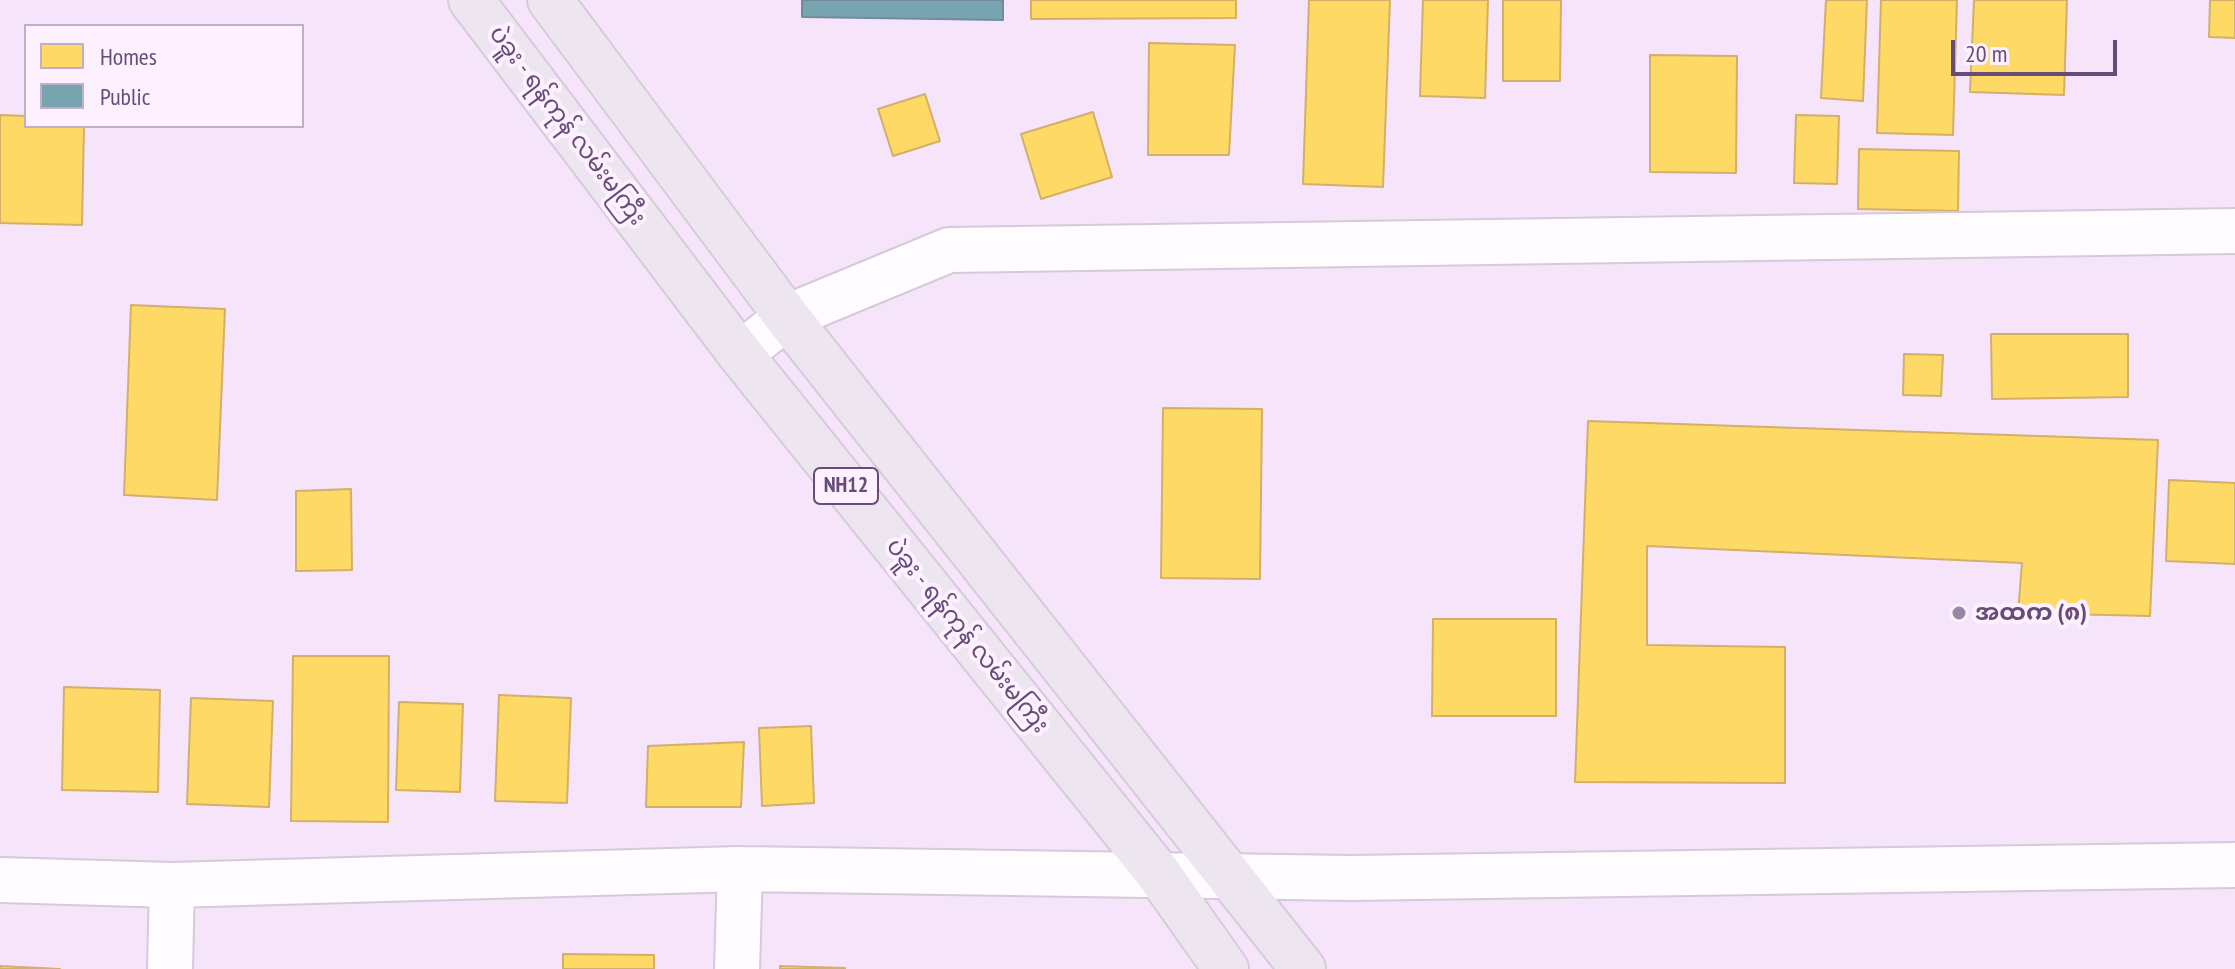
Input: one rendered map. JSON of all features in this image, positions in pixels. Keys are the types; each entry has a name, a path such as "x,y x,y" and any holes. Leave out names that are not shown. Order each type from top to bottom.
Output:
{"highway":[{"name":"ပဲခူး - ရန်ကုန် လမ်းမကြီး","path":"471,0 740,354 1158,873 1226,969"},
{"name":"NH12","path":"550,0 787,317 1303,969"}],"street":[{"path":"740,354 787,317 949,250 2235,231"},
{"path":"0,880 172,885 740,869 1350,878 2235,865"},
{"path":"737,969 740,869"},
{"path":"170,969 172,885"}],"shaded area":[{"path":"0,0 2235,0 2235,969 0,969"}],"building: Homes":[{"path":"1031,0 1236,0 1236,18 1031,19"},
{"path":"1309,0 1390,0 1383,187 1303,184"},
{"path":"1423,0 1488,0 1485,98 1420,96"},
{"path":"1503,0 1561,0 1560,81 1503,81"},
{"path":"1826,0 1867,0 1863,101 1821,98"},
{"path":"1881,0 1957,0 1953,135 1877,133"},
{"path":"1974,0 2067,0 2064,95 1970,92"},
{"path":"2210,0 2235,0 2235,38 2209,37"},
{"path":"1149,43 1235,45 1229,155 1148,155"},
{"path":"1650,55 1737,56 1736,173 1650,172"},
{"path":"925,94 940,141 893,156 878,109"},
{"path":"1093,112 1112,177 1041,199 1021,134"},
{"path":"0,115 24,116 24,128 84,128 82,225 0,223"},
{"path":"1796,115 1839,116 1837,184 1794,183"},
{"path":"1859,149 1959,151 1958,211 1858,209"},
{"path":"131,305 225,309 217,500 124,495"},
{"path":"1991,334 2128,334 2128,397 1992,399"},
{"path":"1904,354 1943,355 1941,396 1903,395"},
{"path":"1163,408 1262,409 1260,579 1161,578"},
{"path":"1588,421 2158,440 2150,616 2018,613 2022,563 1647,546 1647,645 1785,647 1785,783 1575,782"},
{"path":"2169,480 2235,483 2235,564 2166,561"},
{"path":"351,489 352,570 296,571 296,491"},
{"path":"1433,619 1556,619 1556,716 1432,716"},
{"path":"293,656 389,656 388,822 291,821"},
{"path":"64,687 160,690 158,792 62,790"},
{"path":"499,695 571,698 567,803 495,801"},
{"path":"191,698 273,701 269,807 187,804"},
{"path":"399,702 463,704 460,792 396,790"},
{"path":"811,726 814,803 762,806 759,728"},
{"path":"744,742 741,807 646,807 648,746"},
{"path":"563,954 654,955 654,969 563,969"},
{"path":"0,966 60,969 0,969"},
{"path":"780,966 845,968 845,969 780,969"}],"building: Public":[{"path":"802,0 1003,0 1003,20 802,17"}],"place":[{"name":"အထက (၈)","path":"1959,613"}]}
